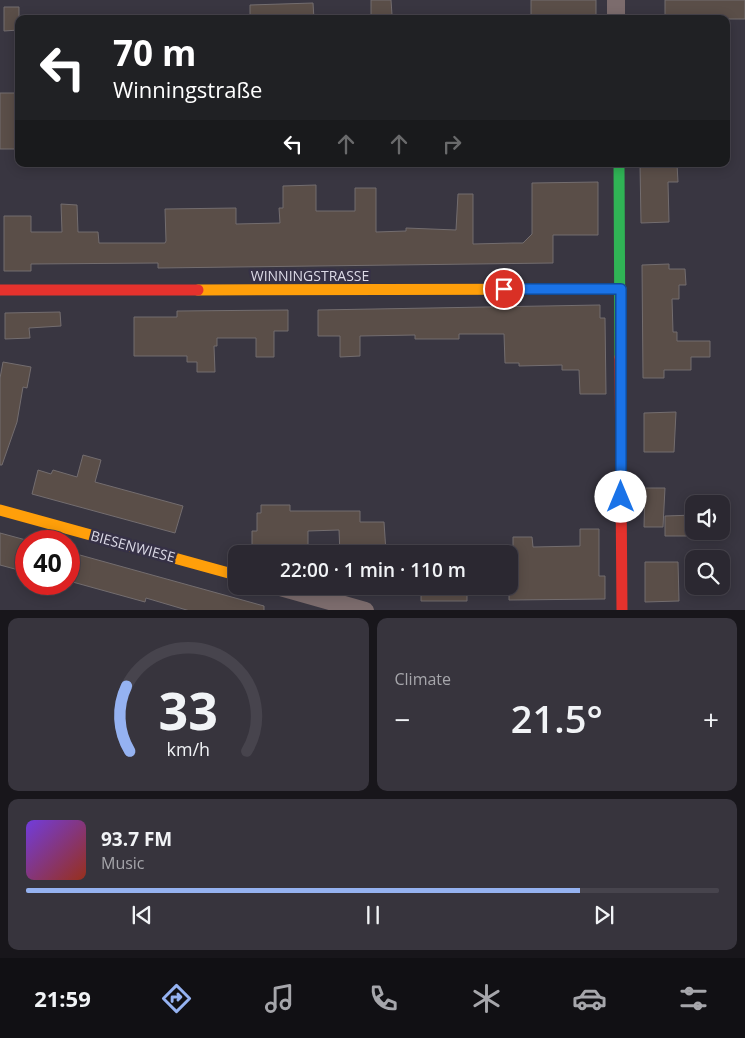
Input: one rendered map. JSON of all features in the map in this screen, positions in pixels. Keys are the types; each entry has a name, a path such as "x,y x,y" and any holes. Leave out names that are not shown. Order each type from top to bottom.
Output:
{"street":[{"path":"616,0 616,15"},
{"path":"619,167 622,610"},
{"name":"WINNINGSTRASSE","path":"0,290 621,289"},
{"name":"BIESENWIESE","path":"0,510 228,573"},
{"path":"310,595 365,610"}],"building":[{"path":"371,0 391,0 392,15 371,15"},
{"path":"531,0 596,0 596,15 531,15"},
{"path":"665,0 745,0 745,19 730,19 730,15 665,15"},
{"path":"313,3 314,15 250,15 250,5"},
{"path":"4,7 19,7 19,15 15,15 15,30 4,31"},
{"path":"0,93 15,93 15,149 0,149"},
{"path":"640,167 677,167 678,182 668,182 669,222 641,223"},
{"path":"598,182 598,235 553,235 553,263 158,268 158,263 31,264 31,271 4,271 4,216 31,216 31,232 62,232 61,204 77,205 78,232 98,232 99,243 165,243 165,209 236,208 236,224 280,223 279,208 283,208 283,186 316,185 316,211 355,211 355,188 376,188 376,232 406,231 406,228 456,230 458,194 473,194 473,244 523,243 532,234 532,183"},
{"path":"669,264 669,269 685,269 686,285 679,285 679,299 672,299 673,332 677,332 677,341 710,341 710,357 691,357 691,370 664,370 664,378 643,378 642,265"},
{"path":"600,305 600,318 605,318 606,394 580,394 579,370 562,370 562,365 519,366 519,363 505,363 504,334 459,334 459,339 415,339 415,335 360,336 360,356 340,357 340,336 318,336 318,310"},
{"path":"288,310 288,331 274,331 274,357 256,357 256,338 217,338 217,346 214,346 215,372 197,372 197,362 187,362 187,356 134,356 134,317 177,317 177,311"},
{"path":"60,312 61,326 29,328 30,338 5,339 5,313"},
{"path":"3,362 31,367 27,388 23,387 17,422 2,465 0,465 0,378"},
{"path":"676,412 674,452 644,452 644,413"},
{"path":"83,455 101,460 95,482 183,506 175,533 32,494 38,470 51,474 53,470 77,477"},
{"path":"645,488 665,488 663,527 644,527"},
{"path":"261,505 290,505 290,511 360,511 360,522 384,522 386,545 340,545 339,530 308,531 308,545 252,545 252,531 257,531 257,513 261,513"},
{"path":"685,515 685,536 665,536 665,516"},
{"path":"580,529 599,529 599,576 605,576 605,599 509,600 509,595 518,595 518,545 513,545 513,537 532,537 533,547 580,546"},
{"path":"0,533 15,537 15,569 0,565"},
{"path":"80,555 264,606 264,610 187,610 146,598 145,602 80,584"},
{"path":"645,562 678,562 679,601 645,602"},
{"path":"421,595 467,595 467,601 421,601"}],"traffic: fast":[{"path":"619,167 620,357"}],"traffic: slow":[{"path":"198,290 621,289"},
{"path":"0,510 228,573"}],"traffic: jam":[{"path":"0,290 198,290"},
{"path":"620,357 622,610"}],"route":[{"path":"504,289 621,289 621,497"}]}
